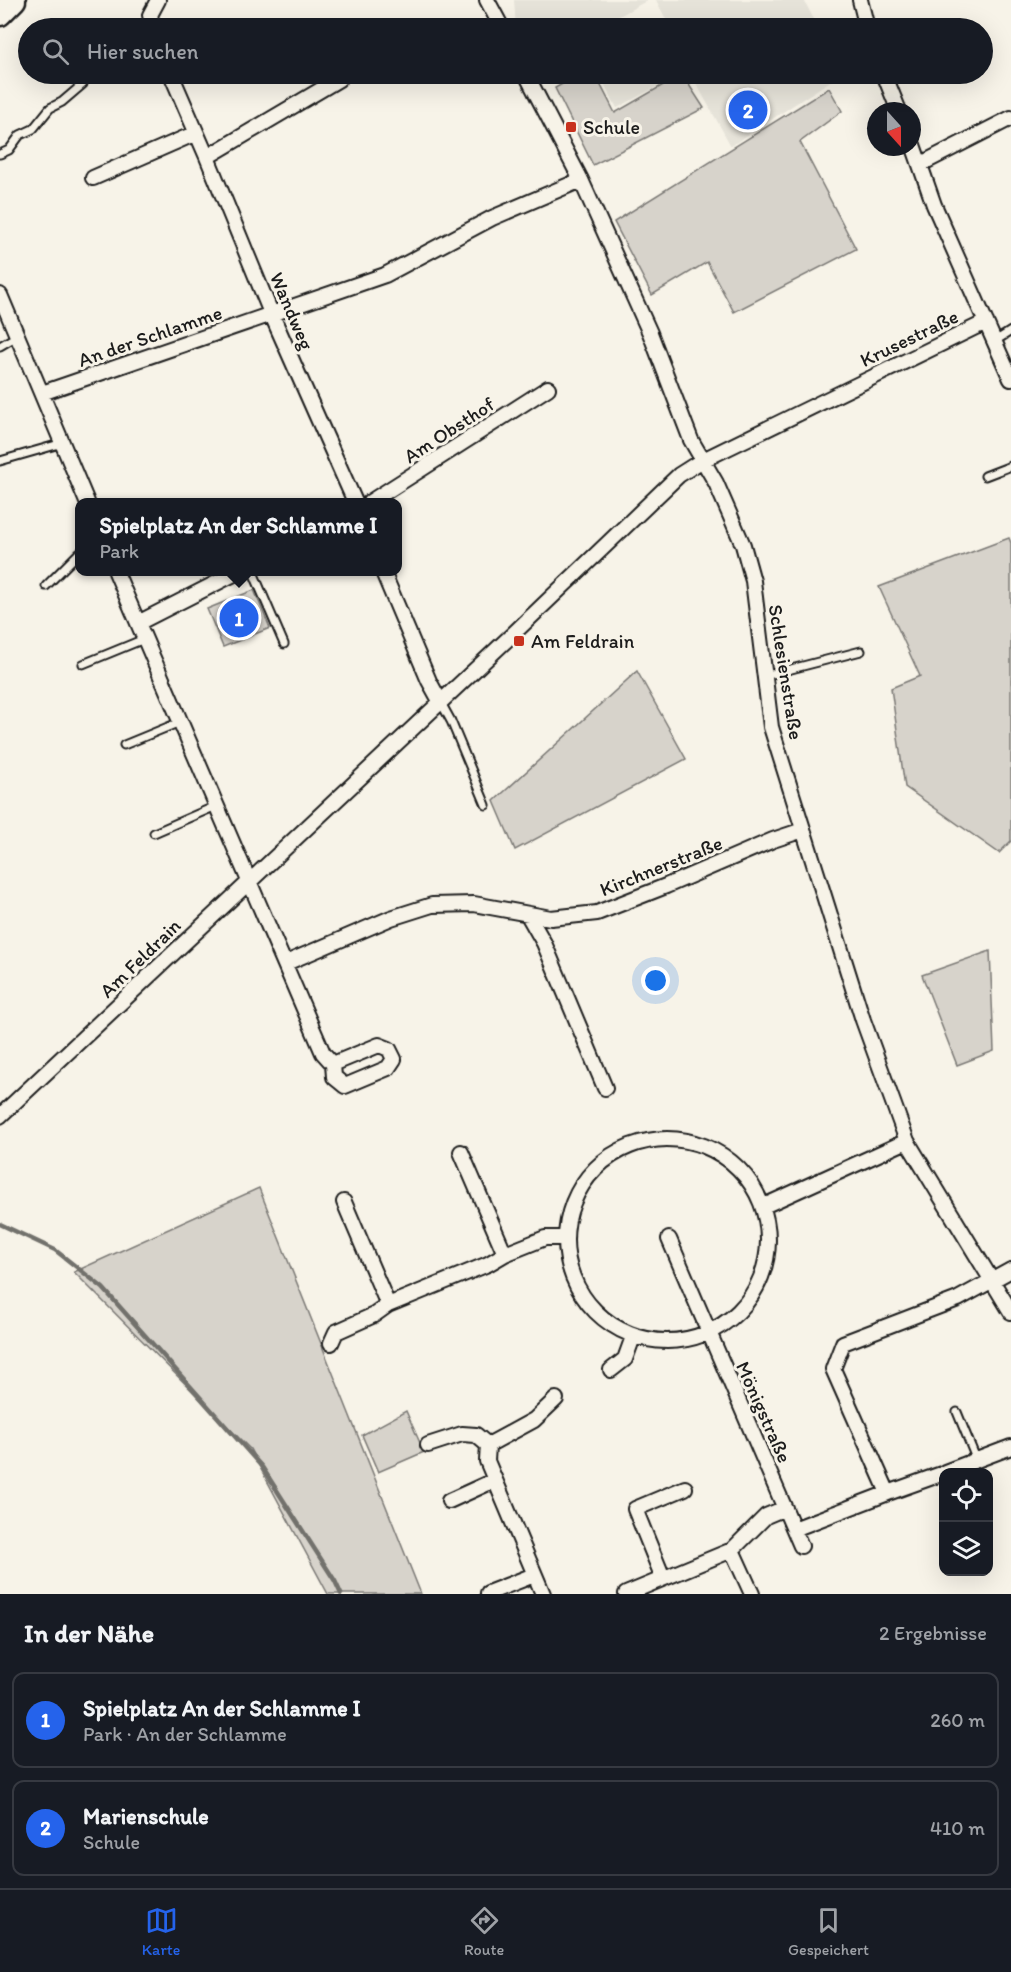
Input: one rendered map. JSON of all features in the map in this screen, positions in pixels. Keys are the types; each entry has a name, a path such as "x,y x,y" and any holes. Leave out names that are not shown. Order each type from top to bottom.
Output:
{"main road":[{"path":"0,14 14,0"}],"street":[{"path":"487,0 497,18"},
{"path":"860,0 864,18"},
{"name":"Wandweg","path":"175,84 271,313 352,498"},
{"path":"207,157 332,84"},
{"name":"Schlesienstraße","path":"531,84 581,180 650,333 691,440 716,483 743,545 753,581 771,727 863,1020 907,1141 1011,1312"},
{"path":"888,84 895,102"},
{"path":"921,165 1011,118"},
{"path":"93,178 196,133"},
{"name":"Krusestraße","path":"701,460 986,322 934,205 917,156"},
{"name":"An der Schlamme","path":"42,393 385,275 492,218 581,180"},
{"path":"0,295 85,498"},
{"path":"986,322 1011,379"},
{"name":"Am Obsthof","path":"376,498 548,388"},
{"name":"Am Feldrain","path":"0,1116 679,475 701,460"},
{"path":"118,576 323,1053 333,1064"},
{"path":"138,623 230,576"},
{"path":"385,576 429,681 440,701"},
{"name":"Kirchnerstraße","path":"286,963 392,918 432,905 474,904 552,918 597,913 773,840 803,830"},
{"path":"528,915 544,943 605,1088"},
{"path":"670,1138 690,1140 717,1152 731,1160 742,1171 766,1205 768,1262 754,1293 727,1321 689,1338 648,1341 613,1329 589,1308 567,1268 564,1238 577,1198 597,1169 619,1152 650,1141 670,1138"},
{"path":"766,1205 907,1141"},
{"path":"461,1152 505,1254"},
{"path":"344,1202 388,1305"},
{"path":"331,1343 336,1332 374,1315 388,1305 545,1238 564,1238"},
{"path":"669,1239 708,1331"},
{"path":"888,1493 833,1369 843,1343 958,1299 1011,1270"},
{"name":"Mönigstraße","path":"708,1331 801,1546"},
{"path":"611,1370 625,1359 633,1337"},
{"path":"488,1445 534,1420 556,1399"},
{"path":"428,1445 462,1434 476,1436 488,1445"},
{"path":"488,1445 488,1461 495,1480 543,1594"},
{"path":"958,1468 1011,1448"},
{"path":"794,1529 939,1475"},
{"path":"449,1501 495,1480"},
{"path":"663,1578 635,1509 685,1488"},
{"path":"626,1594 645,1591 663,1578 732,1550 766,1516 785,1508"},
{"path":"732,1550 752,1594"},
{"path":"488,1593 534,1575"}],"lane":[{"path":"0,154 9,150 20,135 33,129 50,108 62,102 83,84"},
{"path":"995,342 1011,331"},
{"path":"0,346 17,336"},
{"path":"0,461 63,443"},
{"path":"985,476 1011,466"},
{"path":"46,586 75,557"},
{"path":"255,576 284,644"},
{"path":"83,664 144,639"},
{"path":"764,676 861,651"},
{"path":"440,701 451,721 486,805"},
{"path":"123,746 180,722"},
{"path":"153,833 216,806"},
{"path":"957,1412 977,1461"}],"shaded area":[{"path":"514,0 648,0 616,18 515,18"},
{"path":"656,0 804,0 813,18 665,18"},
{"path":"562,84 600,84 615,113 665,84 688,84 704,108 593,165 555,88"},
{"path":"604,84 661,84 617,108"},
{"path":"697,84 826,84 731,146"},
{"path":"829,88 842,111 800,142 856,249 734,312 707,262 652,295 614,222"},
{"path":"1009,538 1011,543 1011,841 999,853 905,787 891,688 920,676 879,587"},
{"path":"254,590 270,628 223,647 207,609"},
{"path":"637,671 686,759 515,850 494,801"},
{"path":"990,951 994,1051 957,1065 922,975"},
{"path":"259,1188 421,1594 328,1594 250,1449 74,1272"},
{"path":"406,1411 424,1452 378,1472 362,1435"}],"waterway":[{"path":"0,1224 55,1250 103,1288 262,1467 341,1594"}],"place":[{"name":"Marienschule","path":"748,110"},
{"name":"Schule","path":"571,127"},
{"name":"Spielplatz An der Schlamme I","path":"239,618"},
{"name":"Am Feldrain","path":"519,641"}]}
